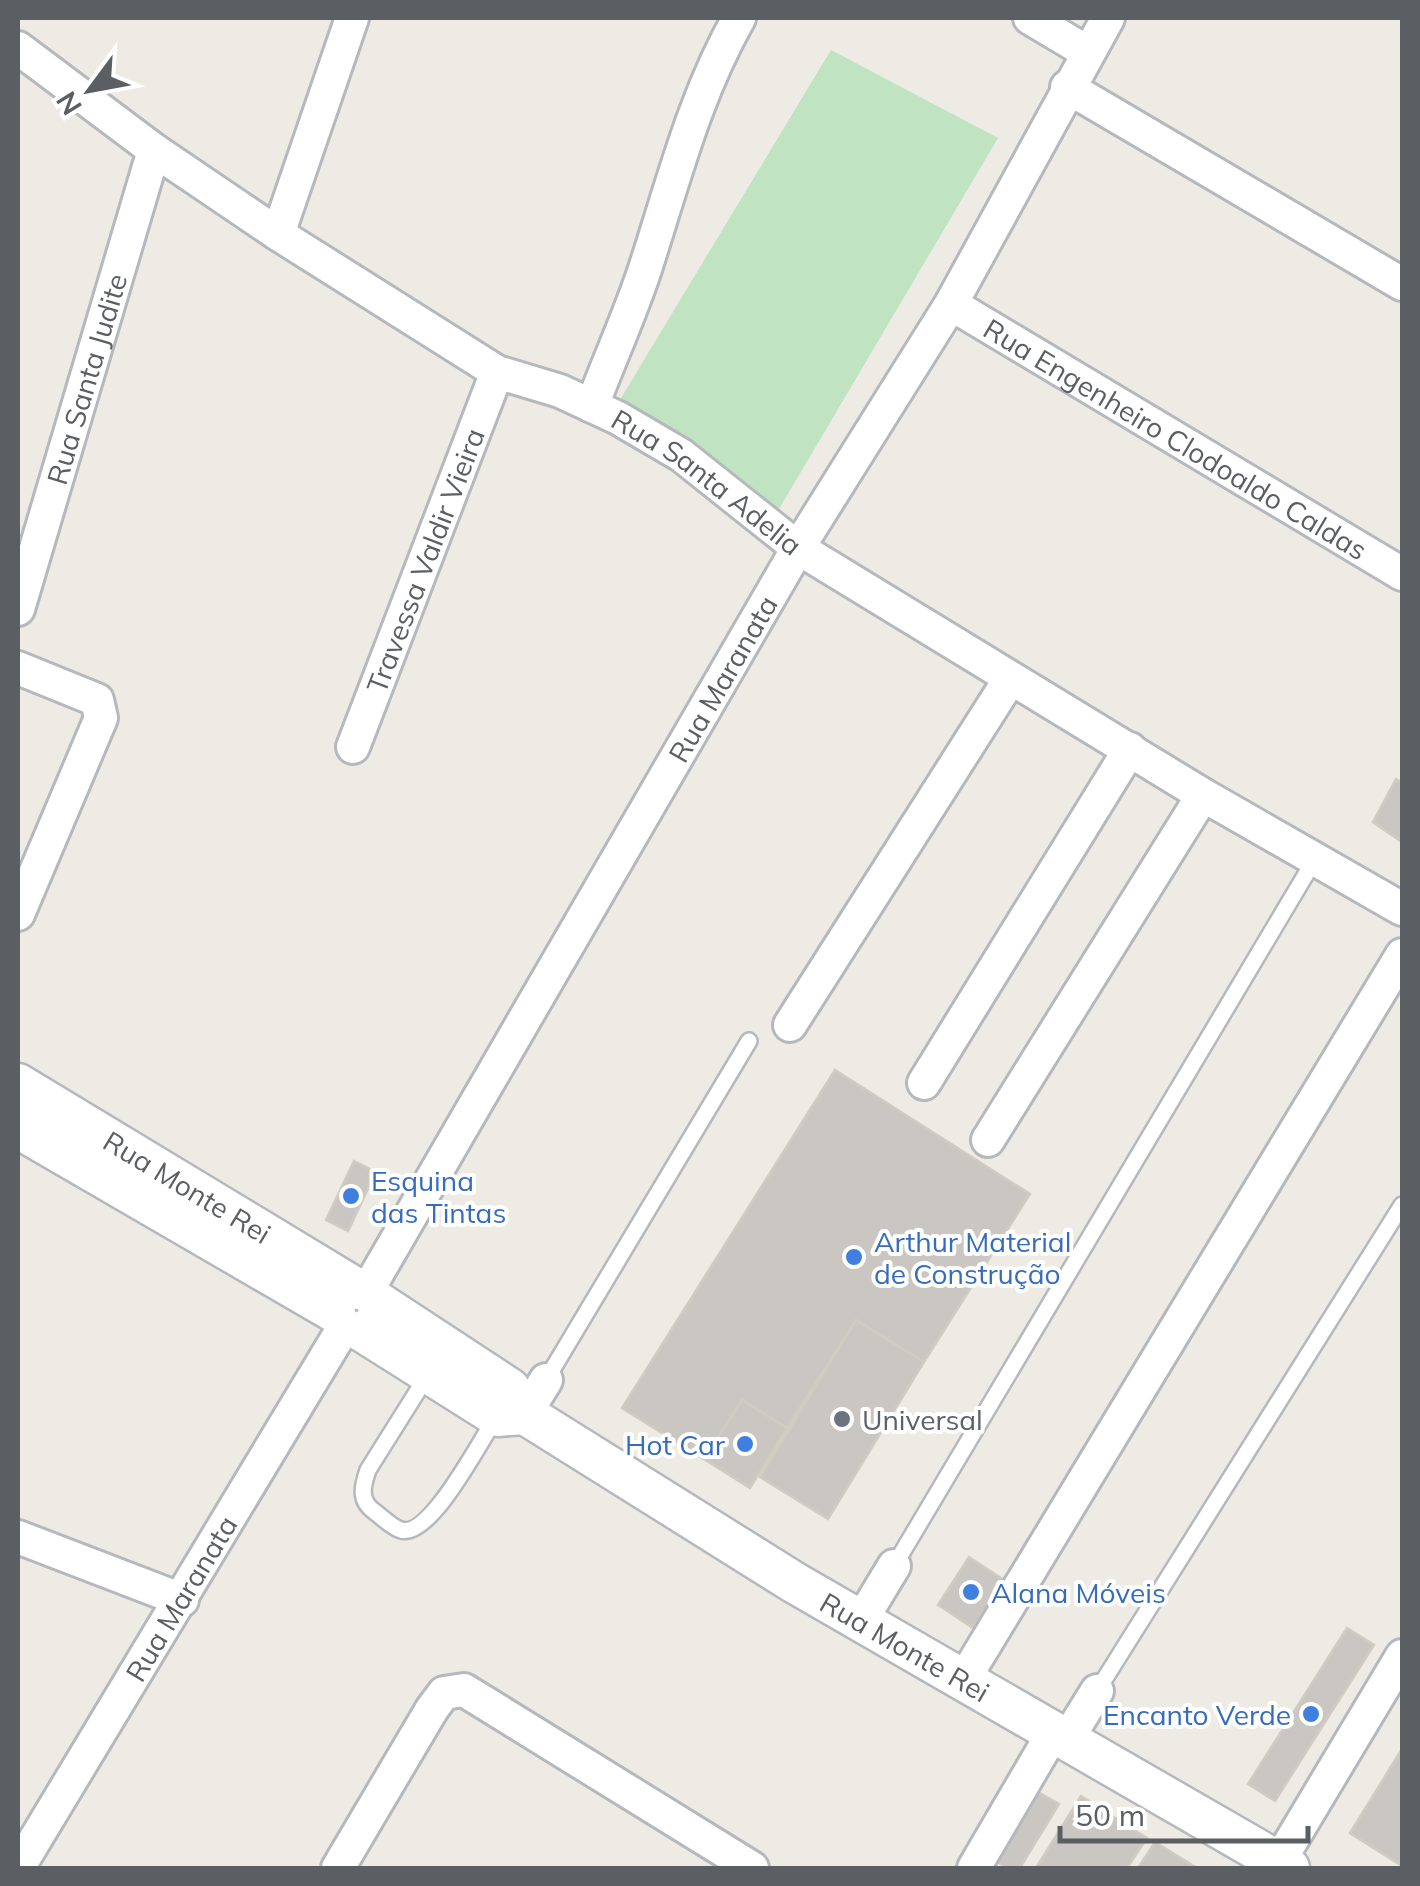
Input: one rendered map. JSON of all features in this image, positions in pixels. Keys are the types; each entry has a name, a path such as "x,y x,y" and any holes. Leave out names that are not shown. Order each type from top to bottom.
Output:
{"street":[{"path":"278,234 352,18"},
{"path":"592,406 644,272 694,112 718,54 739,18"},
{"path":"1030,18 1087,52"},
{"name":"Rua Maranata","path":"18,1868 357,1309 798,548 951,304 1108,18"},
{"name":"Rua Santa Adelia","path":"18,48 154,150 496,372 560,391 681,455 798,548 1203,795 1402,909"},
{"path":"1067,87 1402,284"},
{"name":"Rua Santa Judite","path":"18,609 154,150"},
{"name":"Rua Engenheiro Clodoaldo Caldas","path":"951,304 1402,574"},
{"name":"Travessa Valdir Vieira","path":"353,746 496,372"},
{"path":"18,668 97,700 100,718 18,914"},
{"path":"790,1025 1010,679"},
{"path":"924,1083 1130,749"},
{"path":"988,1140 1203,795"},
{"path":"964,1679 1402,955"},
{"name":"Rua Monte Rei","path":"18,1084 357,1309 428,1373 511,1415 1281,1866"},
{"name":"Rua Monte Rei","path":"18,1128 510,1389 511,1415"},
{"path":"511,1415 546,1380"},
{"path":"18,1537 182,1600"},
{"path":"862,1620 894,1566"},
{"path":"1281,1866 1402,1656"},
{"path":"338,1868 432,1709 444,1694 464,1690 752,1868"},
{"path":"974,1868 1059,1737 1097,1691"}],"lane":[{"path":"894,1566 1316,860"},
{"path":"546,1380 749,1041"},
{"path":"1097,1691 1402,1205"},
{"path":"428,1373 368,1470 363,1485 363,1498 370,1508 402,1530 413,1530 433,1516 511,1415"}],"green space":[{"path":"831,50 998,138 779,509 618,403"}],"building":[{"path":"1396,779 1402,783 1402,842 1373,822"},
{"name":"Arthur Material de Construção","path":"835,1070 1030,1194 924,1362 856,1320 787,1428 742,1400 704,1459 622,1408"},
{"name":"Esquina das Tintas","path":"354,1161 376,1172 348,1231 326,1220"},
{"name":"Universal","path":"856,1320 924,1362 828,1519 760,1477"},
{"name":"Hot Car","path":"742,1400 787,1428 750,1488 704,1459"},
{"name":"Alana Móveis","path":"969,1557 1004,1580 973,1628 938,1605"},
{"name":"Encanto Verde","path":"1347,1628 1374,1645 1275,1801 1248,1784"},
{"path":"1402,1749 1402,1866 1350,1833"},
{"path":"1029,1787 1059,1804 1020,1868 1007,1868 989,1856"},
{"path":"1081,1796 1147,1838 1127,1868 1036,1868"},
{"path":"1155,1842 1197,1868 1138,1868"}],"place":[{"name":"Esquina das Tintas","path":"351,1196"},
{"name":"Arthur Material de Construção","path":"854,1257"},
{"name":"Universal","path":"842,1419"},
{"name":"Hot Car","path":"745,1444"},
{"name":"Alana Móveis","path":"971,1592"},
{"name":"Encanto Verde","path":"1311,1714"}]}
